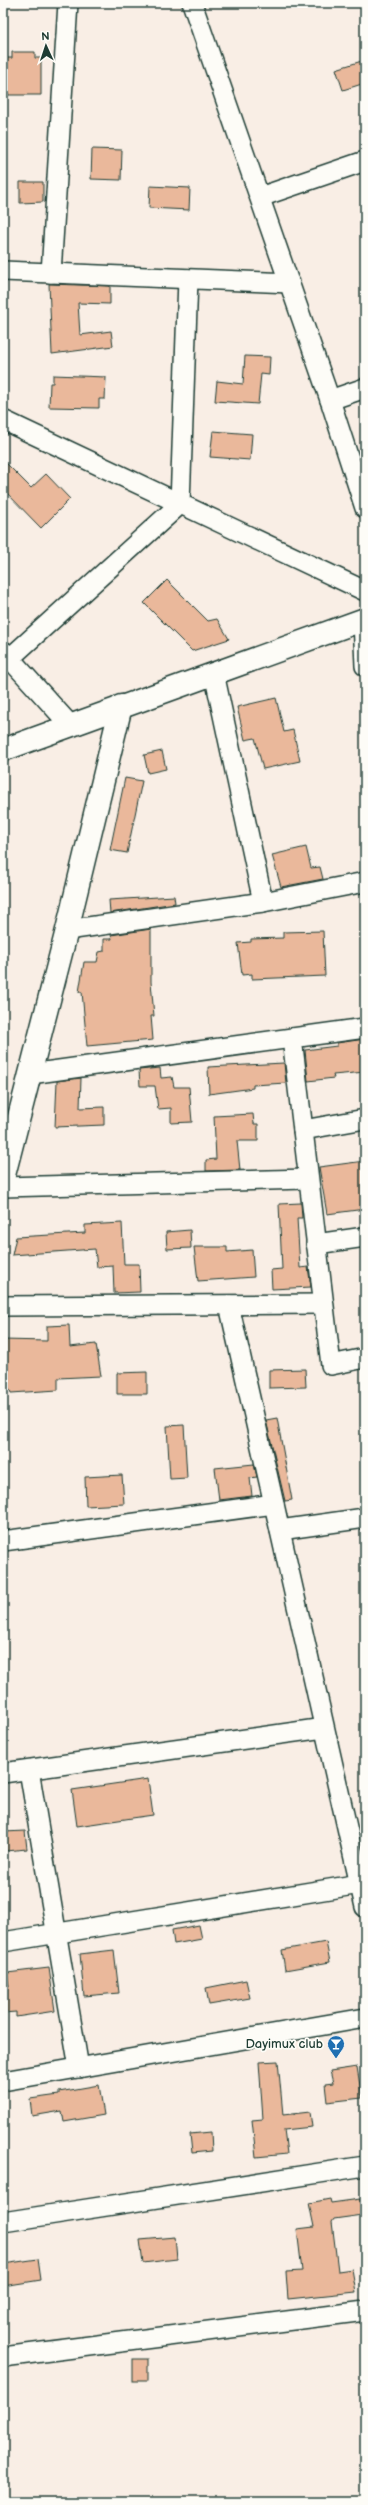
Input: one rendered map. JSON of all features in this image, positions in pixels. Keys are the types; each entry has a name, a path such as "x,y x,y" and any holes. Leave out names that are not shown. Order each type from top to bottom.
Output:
{"street":[{"path":"51,273 68,3"},
{"path":"192,3 290,283 365,508"},
{"path":"260,197 365,162"},
{"path":"3,272 290,283"},
{"path":"70,725 6,654 180,504 188,279"},
{"path":"330,400 365,388"},
{"path":"3,420 365,591"},
{"path":"3,750 364,619 365,666"},
{"path":"214,673 263,902"},
{"path":"3,1179 67,930 121,706"},
{"path":"67,930 263,902 365,882"},
{"path":"30,1074 365,1028"},
{"path":"292,1038 331,1365 365,1358"},
{"path":"303,1130 365,1119"},
{"path":"3,1187 308,1179"},
{"path":"316,1244 365,1237"},
{"path":"229,1304 365,1907"},
{"path":"3,1306 323,1304"},
{"path":"3,1541 274,1504"},
{"path":"280,1530 365,1518"},
{"path":"3,1773 324,1728"},
{"path":"29,1770 79,2068"},
{"path":"3,1942 360,1884"},
{"path":"3,2082 365,2018"},
{"path":"3,2222 365,2166"},
{"path":"3,2357 365,2311"}],"building":[{"path":"12,52 35,52 35,58 41,58 41,95 7,95 8,83 3,83 3,58 12,58"},
{"path":"365,60 365,83 343,90 336,69"},
{"path":"92,149 122,150 121,180 91,179"},
{"path":"20,182 43,182 43,202 20,203"},
{"path":"150,186 190,188 189,210 149,208"},
{"path":"49,284 110,286 110,304 78,303 80,335 111,331 113,346 52,354"},
{"path":"245,356 270,357 269,375 261,374 258,404 215,401 217,381 243,384"},
{"path":"53,375 106,377 105,399 99,399 99,408 49,407 50,383 53,383"},
{"path":"213,431 252,434 250,460 210,457"},
{"path":"3,460 31,488 46,474 70,499 41,528 3,489"},
{"path":"167,580 208,621 217,619 229,639 192,651 144,603"},
{"path":"276,698 284,732 293,730 300,761 263,769 255,738 245,740 237,707"},
{"path":"162,751 166,769 148,773 144,755"},
{"path":"125,778 142,781 127,853 110,850"},
{"path":"306,847 311,868 320,867 323,879 281,887 272,855"},
{"path":"174,896 175,903 110,913 109,900"},
{"path":"151,929 151,982 154,1016 151,1016 153,1040 87,1046 82,992 79,992 84,962 97,962 99,952 104,951 104,939 112,939 111,935"},
{"path":"323,931 325,976 252,979 252,974 242,975 238,943 251,942 251,939 283,938 283,932"},
{"path":"365,1039 365,1072 333,1075 334,1078 308,1081 305,1050 337,1046 337,1043"},
{"path":"284,1063 286,1083 253,1085 253,1088 209,1094 208,1067"},
{"path":"160,1068 161,1078 172,1077 174,1087 189,1087 192,1122 171,1123 171,1108 158,1109 155,1086 140,1086 139,1070"},
{"path":"81,1078 80,1108 104,1107 104,1125 55,1127 57,1081"},
{"path":"253,1114 254,1124 258,1124 258,1141 237,1141 240,1170 206,1171 206,1160 216,1159 214,1116"},
{"path":"365,1161 365,1209 327,1214 319,1167"},
{"path":"301,1203 302,1218 297,1218 300,1268 308,1267 311,1287 272,1289 271,1270 282,1269 279,1204"},
{"path":"122,1223 124,1264 139,1264 140,1292 114,1293 113,1266 97,1267 95,1249 12,1255 16,1237 85,1233 85,1225"},
{"path":"190,1230 191,1248 167,1249 166,1232"},
{"path":"194,1247 227,1247 227,1252 252,1250 254,1277 198,1281"},
{"path":"69,1325 70,1347 96,1344 101,1376 58,1378 58,1390 11,1393 10,1390 3,1390 3,1340 47,1341 47,1326"},
{"path":"305,1369 306,1387 269,1388 269,1370"},
{"path":"147,1372 147,1394 117,1394 117,1373"},
{"path":"277,1418 292,1500 285,1501 266,1420"},
{"path":"184,1425 187,1478 170,1479 167,1426"},
{"path":"254,1464 257,1477 250,1478 252,1496 219,1500 215,1468"},
{"path":"122,1475 124,1504 86,1506 85,1477"},
{"path":"148,1779 153,1815 77,1826 72,1790"},
{"path":"25,1831 27,1849 5,1851 4,1832"},
{"path":"199,1925 202,1939 174,1944 172,1930"},
{"path":"326,1942 330,1962 285,1970 282,1950"},
{"path":"114,1950 119,1993 84,1996 80,1954"},
{"path":"49,1968 55,2011 16,2017 16,2012 3,2013 3,1986 9,1986 7,1973"},
{"path":"246,1980 250,1998 209,2005 206,1988"},
{"path":"278,2061 283,2115 310,2112 312,2127 284,2130 287,2154 256,2157 252,2120 263,2119 259,2062"},
{"path":"357,2067 362,2098 327,2102 325,2084 333,2083 330,2071"},
{"path":"99,2085 104,2115 64,2122 62,2111 32,2116 30,2099 59,2095 59,2092"},
{"path":"211,2132 212,2151 192,2153 190,2134"},
{"path":"330,2199 331,2203 360,2199 363,2215 334,2219 332,2222 338,2271 352,2269 356,2292 288,2299 286,2272 302,2271 297,2229 314,2227 309,2203"},
{"path":"175,2237 177,2259 143,2263 140,2240"},
{"path":"38,2259 41,2280 3,2286 3,2264"},
{"path":"133,2359 148,2359 148,2381 133,2381"}],"place":[{"name":"Dayimux club","path":"336,2059"}]}
